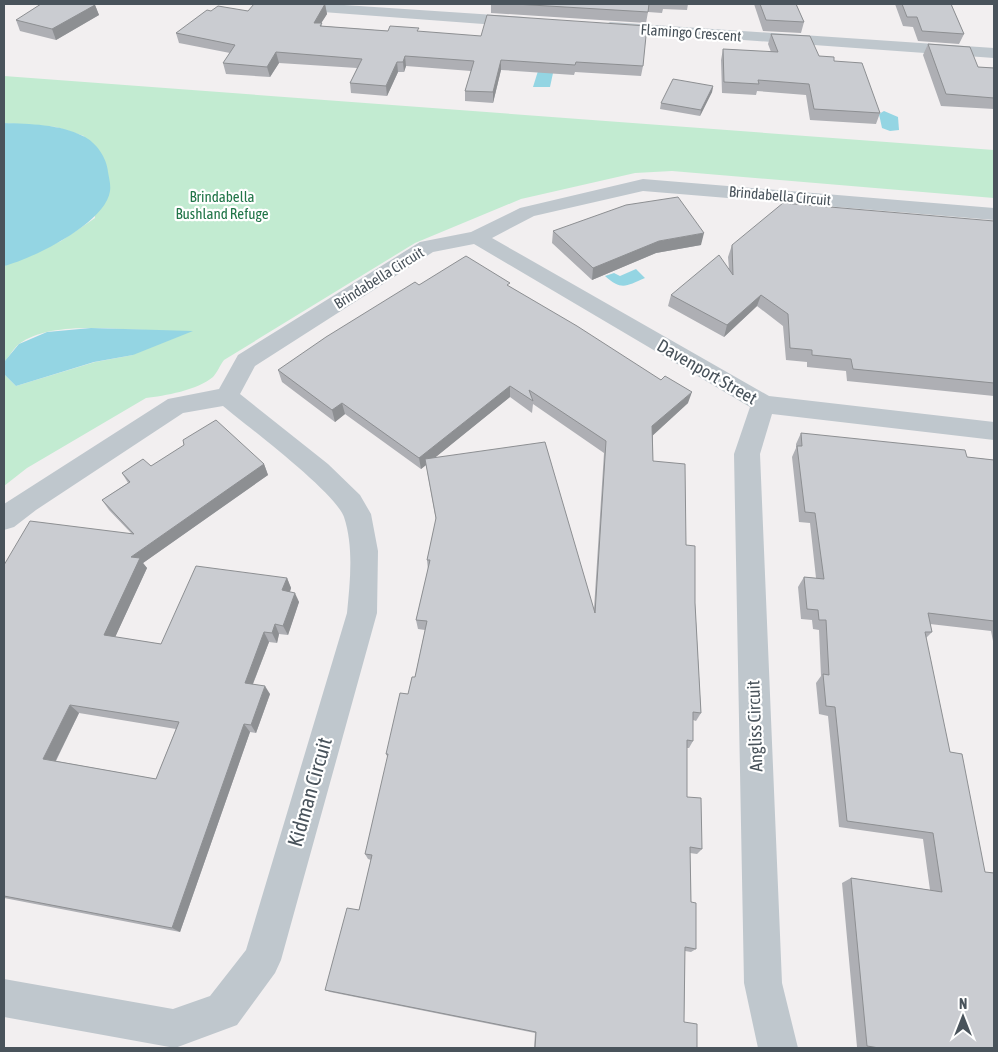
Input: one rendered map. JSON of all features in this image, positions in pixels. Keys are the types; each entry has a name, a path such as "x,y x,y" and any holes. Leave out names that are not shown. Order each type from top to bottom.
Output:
{"street":[{"path":"269,4 538,22"},
{"name":"Flamingo Crescent","path":"597,27 994,54"},
{"name":"Brindabella Circuit","path":"227,396 246,361 427,248 477,237 527,212 643,185 994,214"},
{"name":"Davenport Street","path":"477,237 511,259 764,404 994,431"},
{"path":"4,519 26,502 177,405 227,396"},
{"name":"Kidman Circuit","path":"4,998 173,1029 223,1011 262,960 362,613 365,570 357,512 335,486 227,396"},
{"name":"Angliss Circuit","path":"764,404 756,422 747,454 763,983 778,1048"}],"green space":[{"name":"Brindabella Bushland Refuge","path":"4,76 994,150 994,198 672,171 635,173 521,199 415,243 224,360 213,377 207,382 181,392 146,398 27,468 4,486 4,374 16,386 95,362 133,355 153,330 84,328 48,332 19,344 4,362 4,266 61,241 95,218 84,136 56,127 4,123"}],"water":[{"path":"538,71 553,73 550,87 533,87"},
{"path":"884,111 898,117 899,130 890,131 882,128 879,114"},
{"path":"4,123 54,127 74,132 88,139 103,156 107,167 110,191 105,203 96,215 82,227 49,248 4,266"},
{"path":"636,269 645,278 624,286 616,284 605,276 614,273 620,276"},
{"path":"91,328 193,331 133,355 94,362 16,386 4,374 4,362 19,344 47,332"}],"building":[{"path":"41,4 95,5 52,29 16,20"},
{"path":"254,4 325,4 314,23 322,23 320,26 388,31 390,26 419,28 417,31 481,36 487,15 647,26 643,66 576,62 575,65 501,60 493,92 465,91 474,61 405,56 403,62 397,62 386,86 350,83 362,59 276,52 267,67 223,63 235,45 176,33 207,10 211,11 218,6 248,11"},
{"path":"515,4 649,4 648,12"},
{"path":"760,4 796,4 804,22 766,20"},
{"path":"902,4 951,4 964,34 922,31 917,17 907,17"},
{"path":"771,34 810,36 819,56 834,57 834,61 862,63 880,113 814,109 809,84 758,80 759,84 724,82 723,49 778,52"},
{"path":"928,44 970,47 978,67 994,68 994,98 946,94"},
{"path":"673,79 713,86 701,110 661,103"},
{"path":"678,197 704,233 659,241 593,268 553,231 626,205"},
{"path":"783,203 994,221 994,383 853,369 851,359 812,355 812,350 790,348 788,314 761,295 727,325 671,295 719,255 733,275 732,245"},
{"path":"466,256 510,283 507,285 577,326 661,380 665,376 692,392 652,426 653,461 685,464 686,545 695,546 695,603 701,713 693,712 693,741 687,740 687,797 701,798 702,849 690,847 691,902 696,903 696,949 685,947 684,1022 697,1024 697,1048 535,1048 536,1032 325,990 347,908 359,910 372,855 365,854 400,693 408,694 412,677 415,677 427,621 416,620 430,560 427,560 436,518 425,459 545,442 595,613 606,441 529,390 533,401 510,386 419,458 342,403 332,410 278,370 326,337 415,282 419,285"},
{"path":"216,420 264,464 131,557 140,558 104,635 161,644 196,566 287,578 282,590 295,593 283,626 275,624 272,633 264,632 245,683 265,686 251,725 244,724 172,928 4,896 4,565 30,521 134,534 102,500 130,482 122,473 143,459 151,466 184,445 183,440","holes":["70,705 179,722 156,779 43,759"]},
{"path":"801,433 965,450 967,457 994,460 994,621 928,613 932,632 925,632 950,752 962,754 985,872 994,873 994,1048 879,1048 867,1046 851,878 942,892 933,833 847,821 835,707 826,706 823,674 829,675 826,620 819,620 818,610 807,609 804,577 824,579 815,513 805,512 797,446 802,446"}]}
